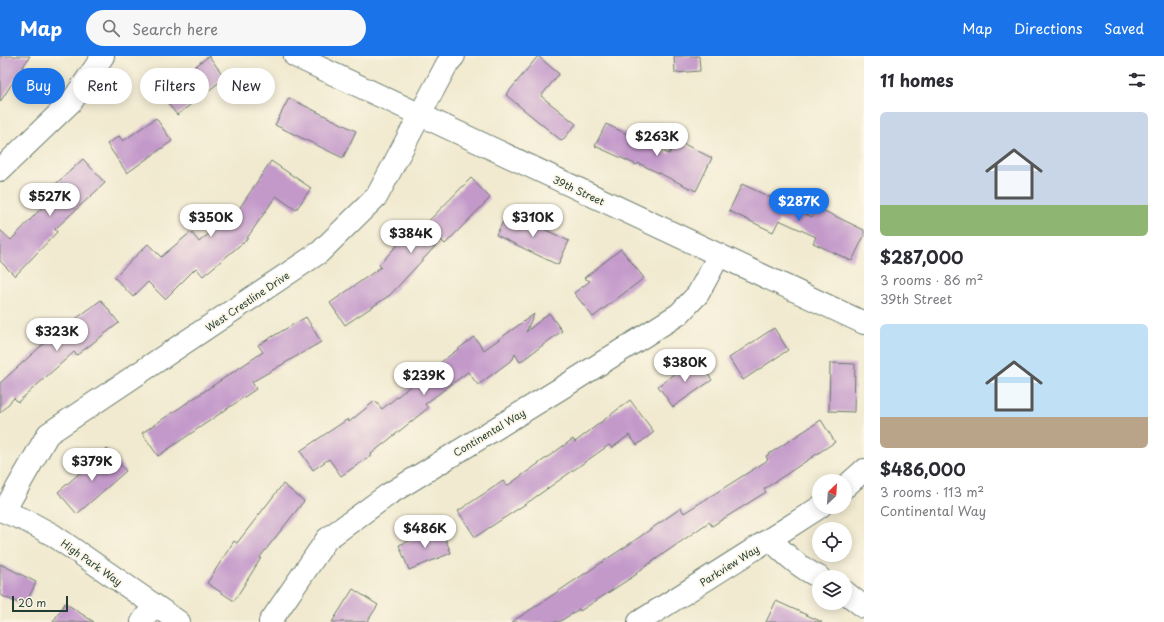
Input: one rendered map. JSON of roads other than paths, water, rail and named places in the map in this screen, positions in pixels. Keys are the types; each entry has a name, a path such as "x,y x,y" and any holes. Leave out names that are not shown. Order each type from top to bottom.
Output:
{"street":[{"path":"0,170 72,101 103,56"},
{"name":"39th Street","path":"295,56 420,116 864,323"},
{"name":"West Crestline Drive","path":"2,511 48,434 320,252 377,196 447,64 454,56"},
{"name":"Continental Way","path":"270,622 327,539 389,494 679,314 698,294 719,255"},
{"path":"852,481 864,470"},
{"name":"High Park Way","path":"2,511 27,521 53,535 148,613 179,622"},
{"name":"Parkview Way","path":"639,622 812,512"},
{"path":"770,539 785,554 812,574"},
{"path":"852,598 864,607"}]}
